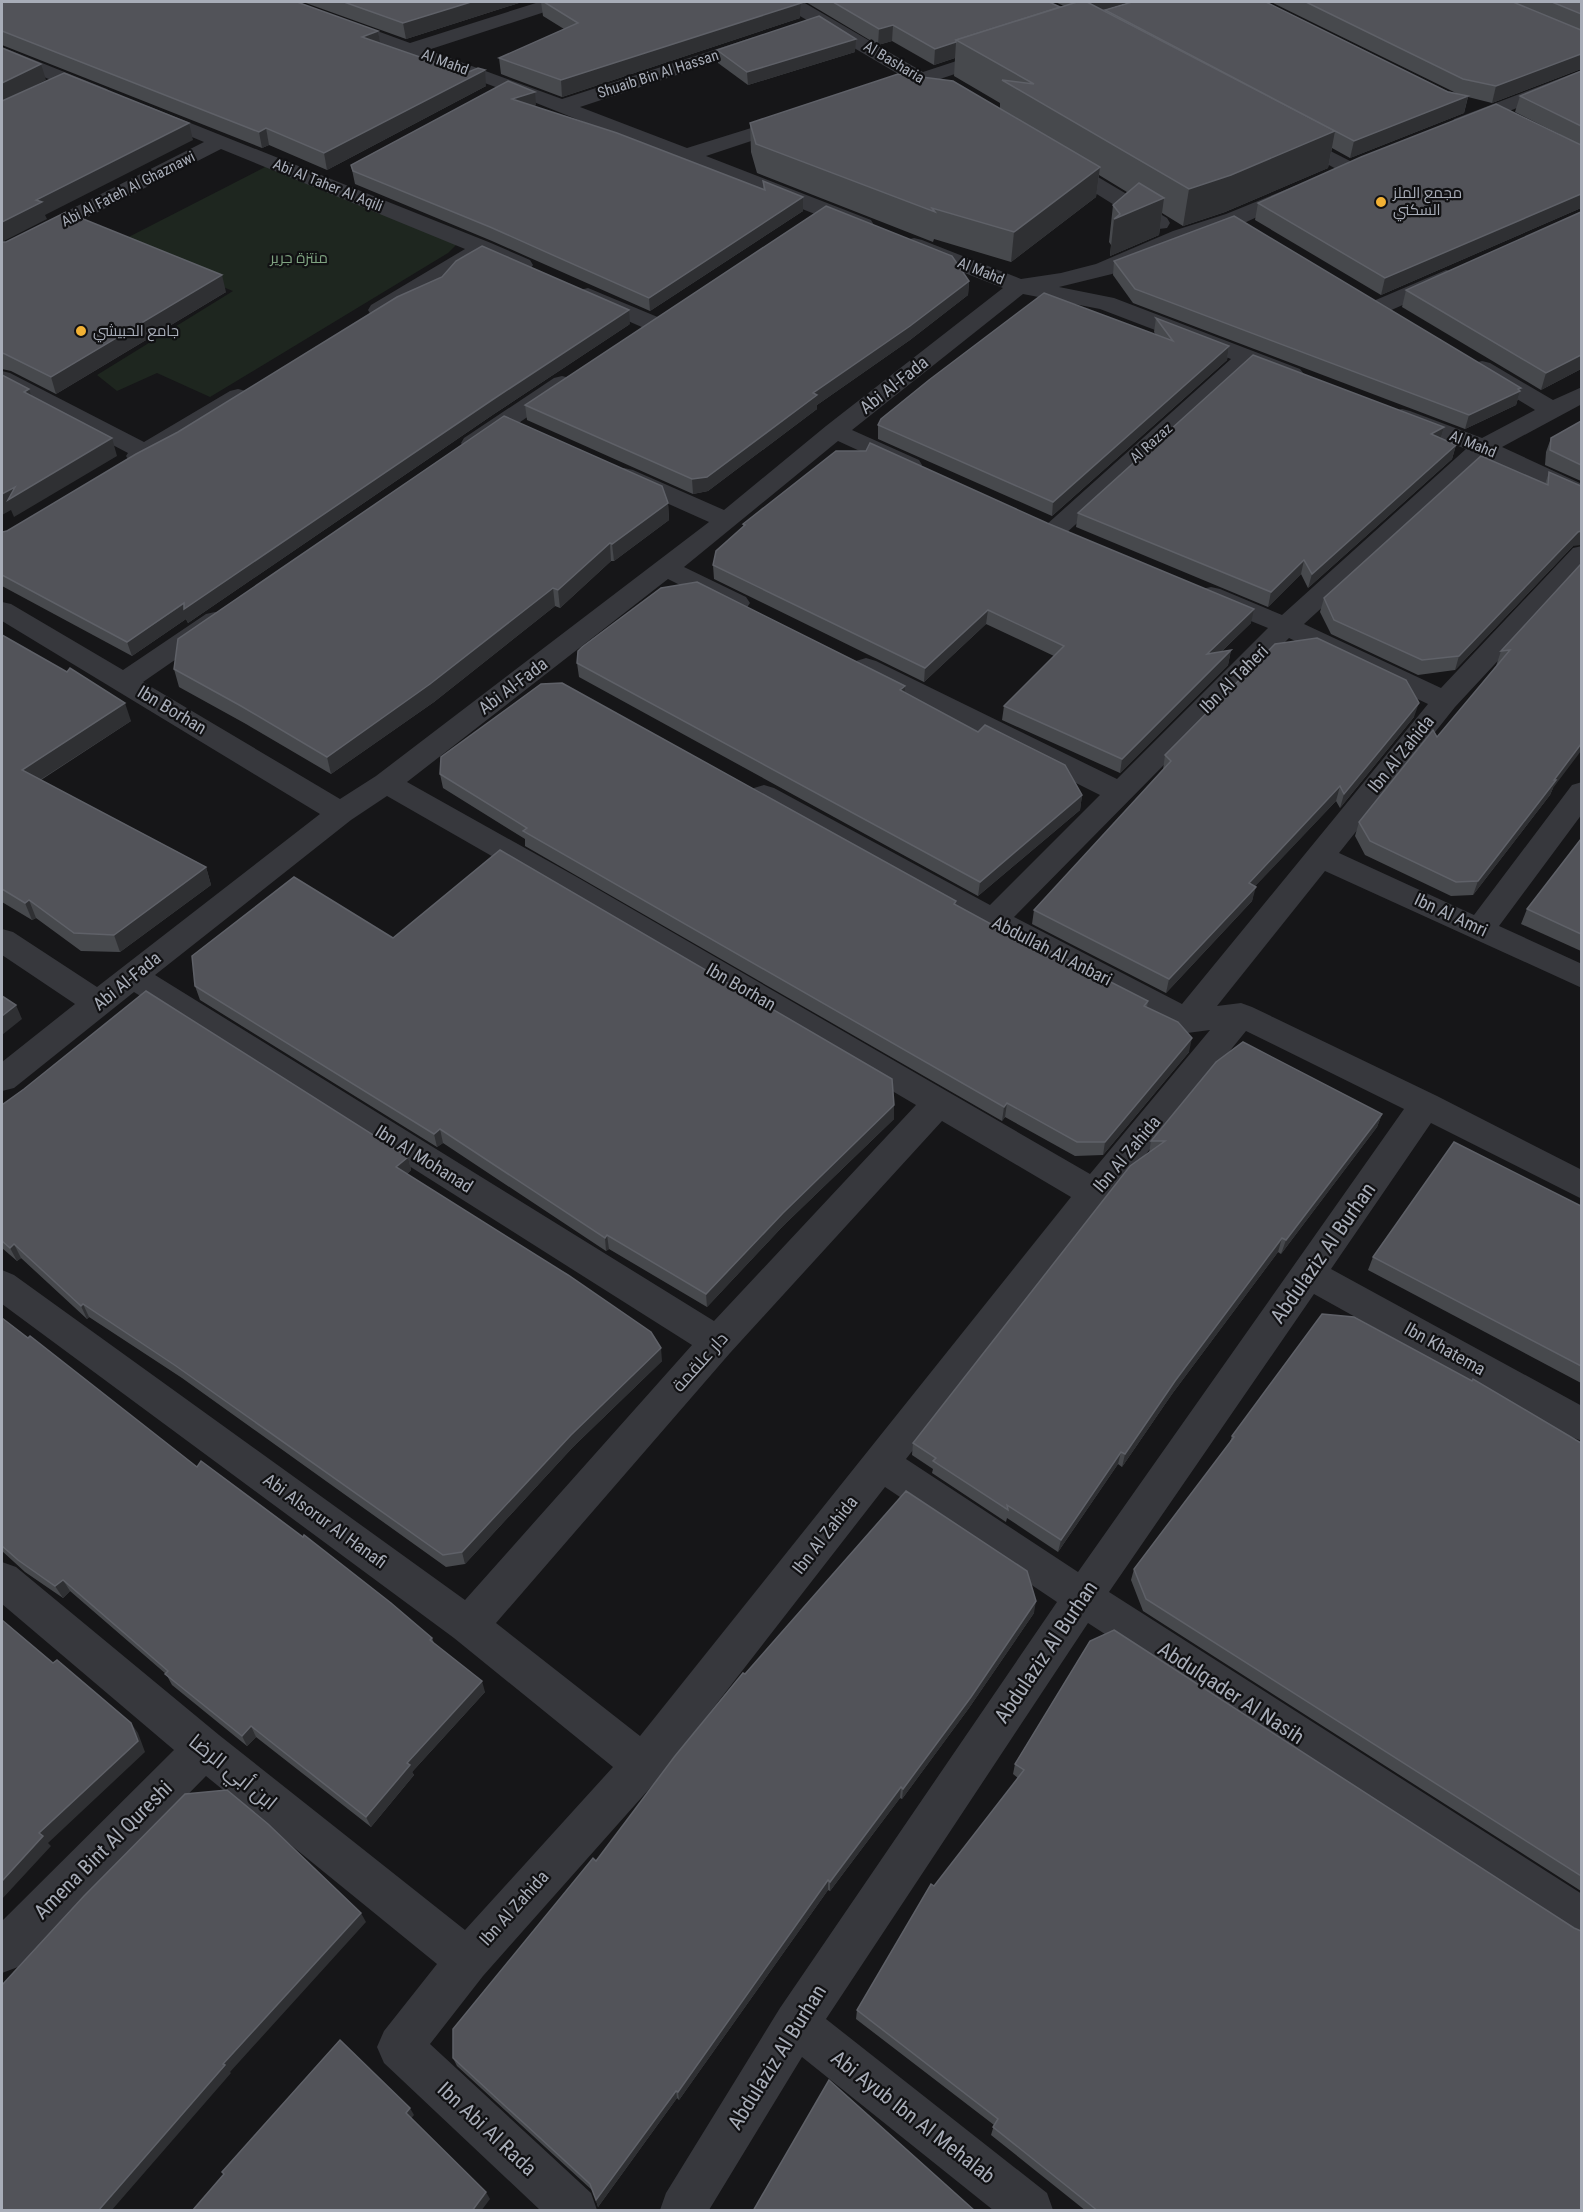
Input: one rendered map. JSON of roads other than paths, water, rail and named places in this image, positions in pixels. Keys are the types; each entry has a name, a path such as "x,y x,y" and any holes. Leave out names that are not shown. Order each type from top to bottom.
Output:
{"street":[{"name":"Al Mahd","path":"282,2 508,85 687,155 814,215 878,231"},
{"path":"412,49 556,2"},
{"name":"Al Basharia","path":"790,2 952,97"},
{"path":"800,28 823,20"},
{"name":"Shuaib Bin Al Hassan","path":"562,106 777,35"},
{"path":"866,97 1013,49"},
{"name":"Abi Al Taher Al Aqili","path":"2,53 58,85 128,104 483,248 536,272"},
{"path":"1437,133 1581,76"},
{"path":"487,96 508,85"},
{"path":"1462,104 1493,111 1512,121"},
{"path":"687,155 810,115"},
{"path":"1277,130 1349,168"},
{"name":"Abi Al Fateh Al Ghaznawi","path":"2,252 222,141"},
{"path":"1041,152 1181,236"},
{"path":"1019,286 1062,280 1104,268 1181,236 1244,225 1323,180 1371,160"},
{"path":"324,183 345,172"},
{"name":"Al Mahd","path":"900,239 1019,286 1106,303 1311,381"},
{"path":"360,322 483,248"},
{"path":"1379,307 1464,269"},
{"path":"568,286 652,324"},
{"name":"Abi Al-Fada","path":"2,1079 341,813 547,674 666,568 1019,286"},
{"path":"1360,295 1399,319"},
{"path":"1460,355 1551,408"},
{"name":"Al Razaz","path":"1055,530 1247,357"},
{"path":"456,455 515,426 583,369"},
{"path":"2,378 145,452"},
{"path":"114,470 258,384"},
{"name":"Ibn Al Taheri","path":"993,920 1286,626 1483,447 1551,408 1581,394"},
{"name":"Al Mahd","path":"1386,410 1483,447 1581,494"},
{"path":"835,431 929,474"},
{"path":"600,464 727,521"},
{"name":"Ibn Al Zahida","path":"1187,1021 1445,701 1581,554"},
{"path":"666,568 761,615"},
{"path":"1187,585 1286,626 1445,701"},
{"path":"125,682 232,608"},
{"name":"Ibn Borhan","path":"2,610 341,813"},
{"path":"846,657 1121,793"},
{"name":"Ibn Borhan","path":"386,783 518,856 937,1104 1094,1193"},
{"name":"Abdullah Al Anbari","path":"743,784 993,920 1187,1021"},
{"path":"1480,929 1581,792"},
{"name":"Ibn Al Amri","path":"1319,856 1581,977"},
{"path":"2,940 98,1004"},
{"name":"Ibn Al Mohanad","path":"132,976 717,1342"},
{"path":"1187,1021 1241,1015 1425,1105 1581,1186"},
{"name":"Ibn Al Zahida","path":"400,2047 467,1960 643,1765 1094,1193 1241,1015"},
{"name":"دار علقمة","path":"468,1625 717,1342 937,1104"},
{"name":"Abdulaziz Al Burhan","path":"683,2211 796,2024 1083,1597 1425,1105"},
{"name":"Ibn Khatema","path":"1309,1274 1581,1425"},
{"name":"Abi Alsorur Al Hanafi","path":"2,1285 468,1625 643,1765"},
{"name":"Abdulqader Al Nasih","path":"882,1464 1581,1920"},
{"name":"ابن أبي الرضا","path":"2,1580 204,1749 467,1960"},
{"name":"Amena Bint Al Qureshi","path":"2,1951 204,1749"},
{"name":"Abi Ayub Ibn Al Mehalab","path":"796,2024 1030,2211"},
{"name":"Ibn Abi Al Rada","path":"400,2047 574,2211"}],"place":[{"name":"مجمع الملز السكني","path":"1381,202"},
{"name":"جامع الحبيشي","path":"81,331"}],"park label":[{"name":"منتزة جرير","path":"299,258"}]}
